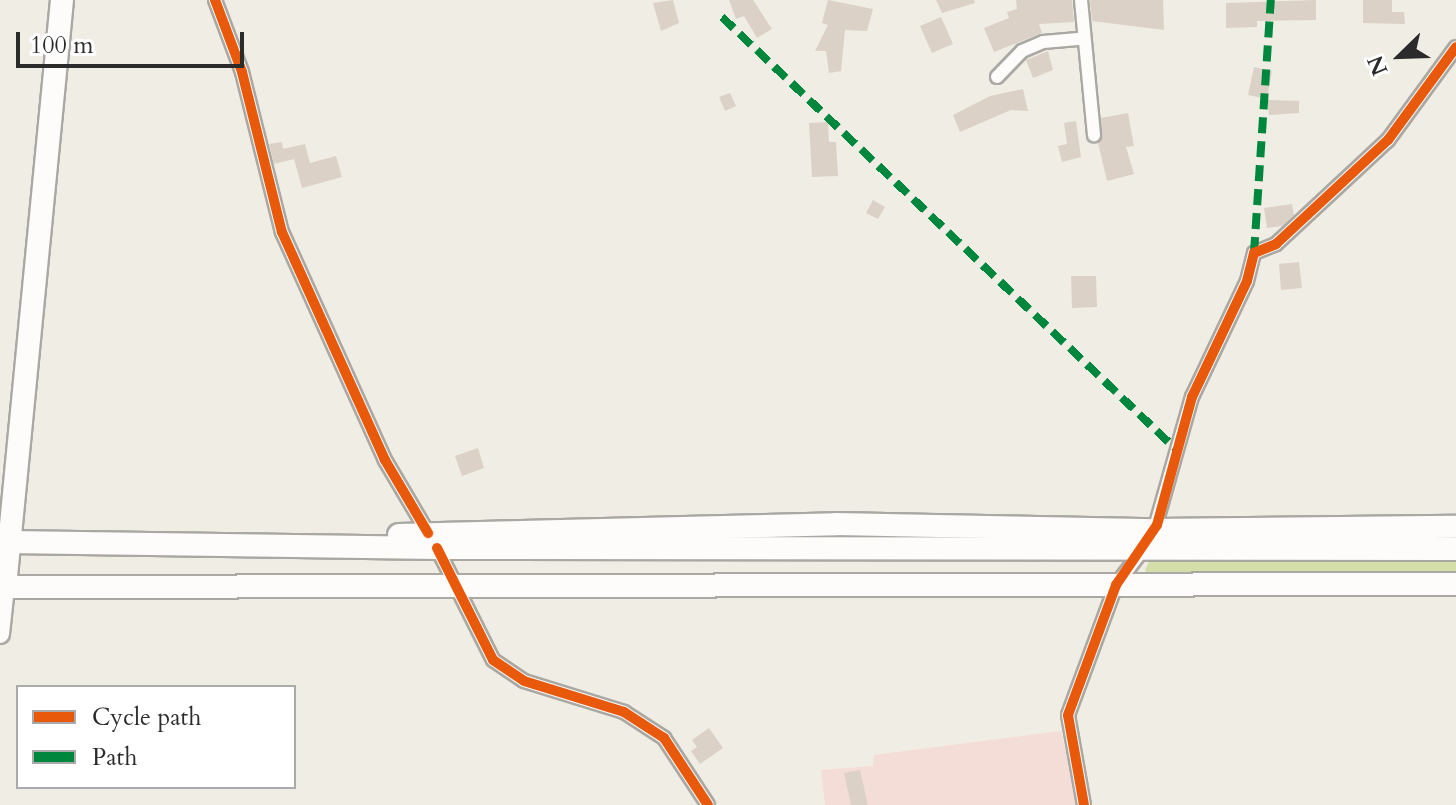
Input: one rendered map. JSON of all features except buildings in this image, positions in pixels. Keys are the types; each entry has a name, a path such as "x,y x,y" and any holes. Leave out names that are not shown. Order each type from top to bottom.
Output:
{"highway":[{"path":"62,0 5,587 1456,584"},
{"path":"432,541 836,524 1155,530 1456,527"},
{"path":"8,542 432,541 1142,551 1456,549"}],"main road":[{"path":"0,634 5,587"}],"street":[{"path":"215,0 242,72 282,232 385,460 458,584 493,660 524,681 624,712 664,738 708,805"},
{"path":"1081,0 1081,39 1094,135"},
{"path":"997,77 1022,51 1043,42 1081,39"},
{"path":"1084,805 1068,715 1116,585 1155,530 1192,397 1247,281 1254,253 1276,244 1388,140 1456,47"}],"shaded area":[{"path":"1061,731 1078,805 825,805 821,770 873,766 874,755"}],"green space":[{"path":"1456,559 1456,574 1148,575 1145,570 1150,560"}],"marked path":[{"path":"1254,253 1271,0"},
{"path":"722,17 1180,453"}],"cycle path":[{"path":"215,0 242,72 282,232 385,460 428,533"},
{"path":"1084,805 1068,715 1116,585 1157,525 1192,397 1247,281 1254,253 1276,244 1388,140 1456,47"},
{"path":"437,548 493,660 524,681 624,712 664,738 708,805"}]}
